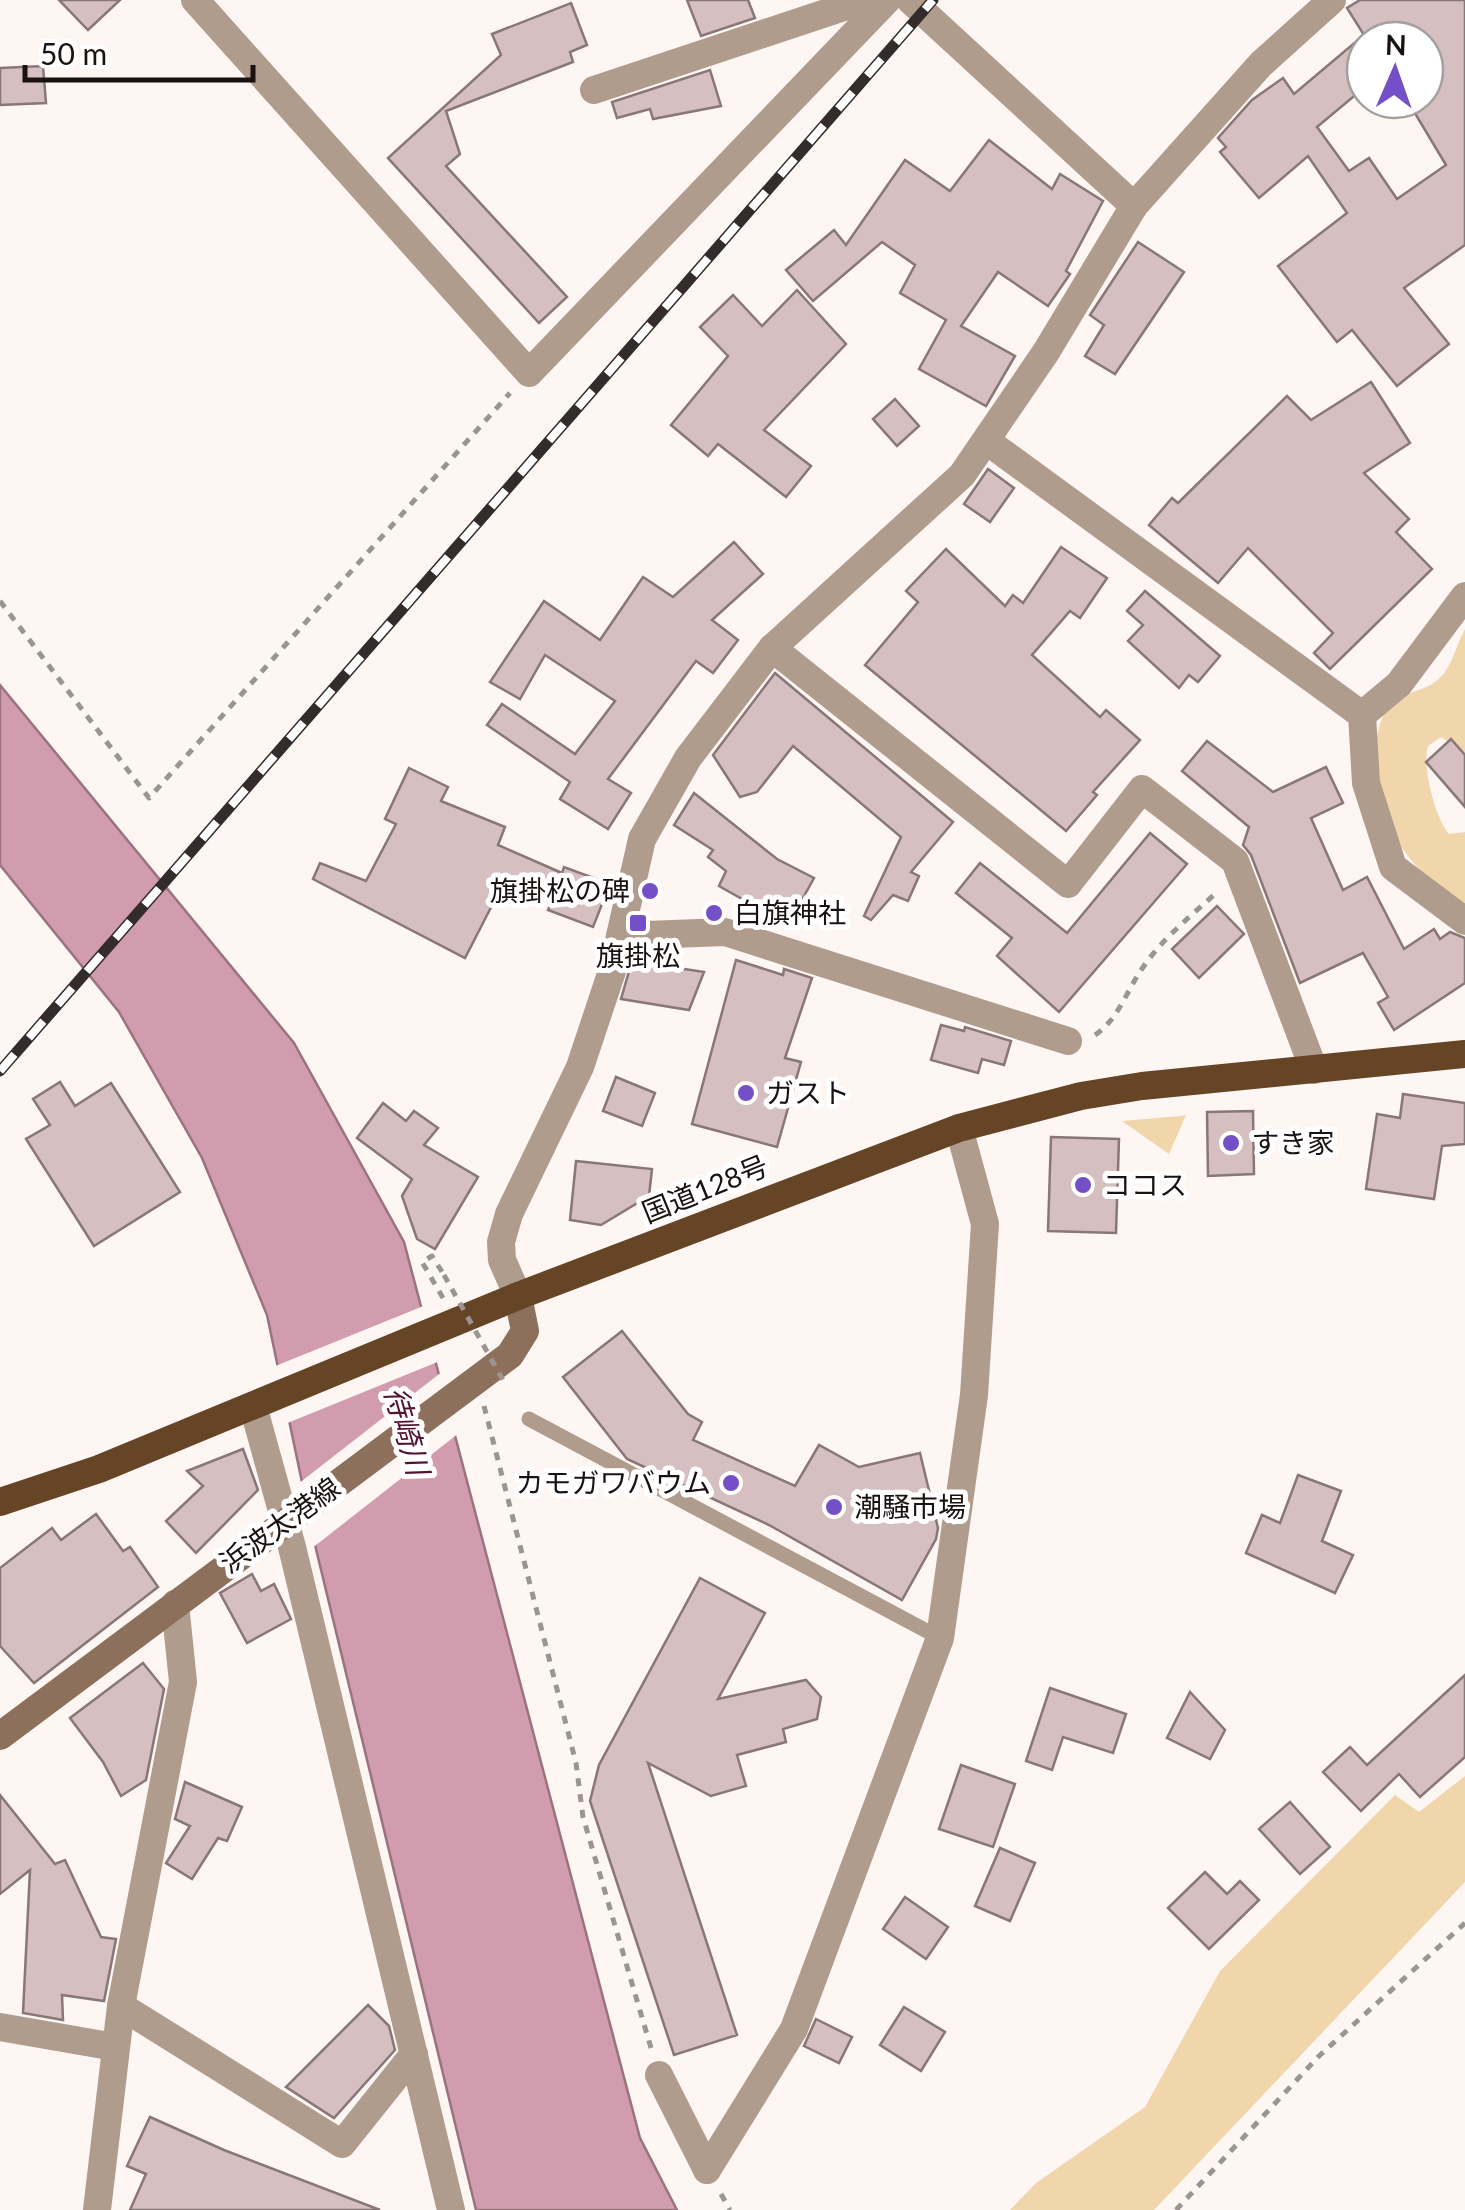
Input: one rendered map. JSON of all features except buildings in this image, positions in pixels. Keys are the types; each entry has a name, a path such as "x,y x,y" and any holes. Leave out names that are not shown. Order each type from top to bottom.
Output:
{"highway":[{"name":"国道128号","path":"0,1502 99,1469 265,1401 454,1312 518,1296 960,1128 1081,1096 1142,1086 1465,1054"}],"main road":[{"name":"浜波太港線","path":"0,1736 285,1520 488,1389 519,1346 525,1331 518,1296"}],"street":[{"path":"195,0 529,372 887,0"},
{"path":"594,90 866,0"},
{"path":"910,0 1134,206"},
{"path":"518,1296 502,1260 501,1242 509,1214 580,1068 620,936 634,861 652,818 696,747 772,648 936,503 988,442 1134,206 1269,56 1332,0"},
{"path":"988,442 1362,715"},
{"path":"1362,715 1399,684 1465,596"},
{"path":"772,648 1068,884 1142,789 1235,861 1314,1070"},
{"path":"1362,715 1366,784 1393,868 1465,921"},
{"path":"620,936 725,932 1068,1041"},
{"path":"659,2075 707,2170 794,2029 940,1638 974,1395 985,1224 960,1128"},
{"path":"265,1401 285,1520 451,2210"},
{"path":"97,2210 121,2006 183,1682 175,1604"},
{"path":"121,2006 342,2144 414,2054"},
{"path":"0,2027 115,2047"}],"lane":[{"path":"529,1418 940,1638"}],"path":[{"path":"0,602 149,798 529,372"},
{"path":"1068,1041 1089,1039 1108,1026 1144,966 1169,935 1240,871"},
{"path":"454,1312 422,1262 432,1256 444,1276 488,1389 576,1764 583,1817 659,2075"},
{"path":"1176,2210 1319,2056 1465,1922"}],"shaded area":[{"path":"1465,629 1465,752 1441,737 1428,746 1427,767 1431,792 1444,826 1449,834 1465,832 1465,913 1430,881 1401,846 1381,807 1375,759 1384,714 1400,697 1441,677"},
{"path":"1186,1115 1169,1154 1122,1121 1180,1116"},
{"path":"1465,1776 1465,1882 1154,2210 1010,2210 1036,2183 1145,2107 1220,1971 1395,1795 1419,1812"}],"water":[{"name":"待崎川","path":"0,685 294,1043 404,1242 640,2138 677,2210 476,2210 316,1549 267,1315 202,1158 119,1012 0,865"}],"pier":[{"path":"426,1305 440,1361 285,1424 273,1367"},
{"path":"443,1371 459,1433 311,1549 298,1484"}],"railway":[{"path":"0,1071 933,0"}],"place":[{"name":"旗掛松の碑","path":"650,891"},
{"name":"白旗神社","path":"714,913"},
{"name":"旗掛松","path":"638,923"},
{"name":"ガスト","path":"746,1093"},
{"name":"すき家","path":"1231,1143"},
{"name":"ココス","path":"1083,1185"},
{"name":"カモガワバウム","path":"731,1483"},
{"name":"潮騒市場","path":"834,1507"}]}
